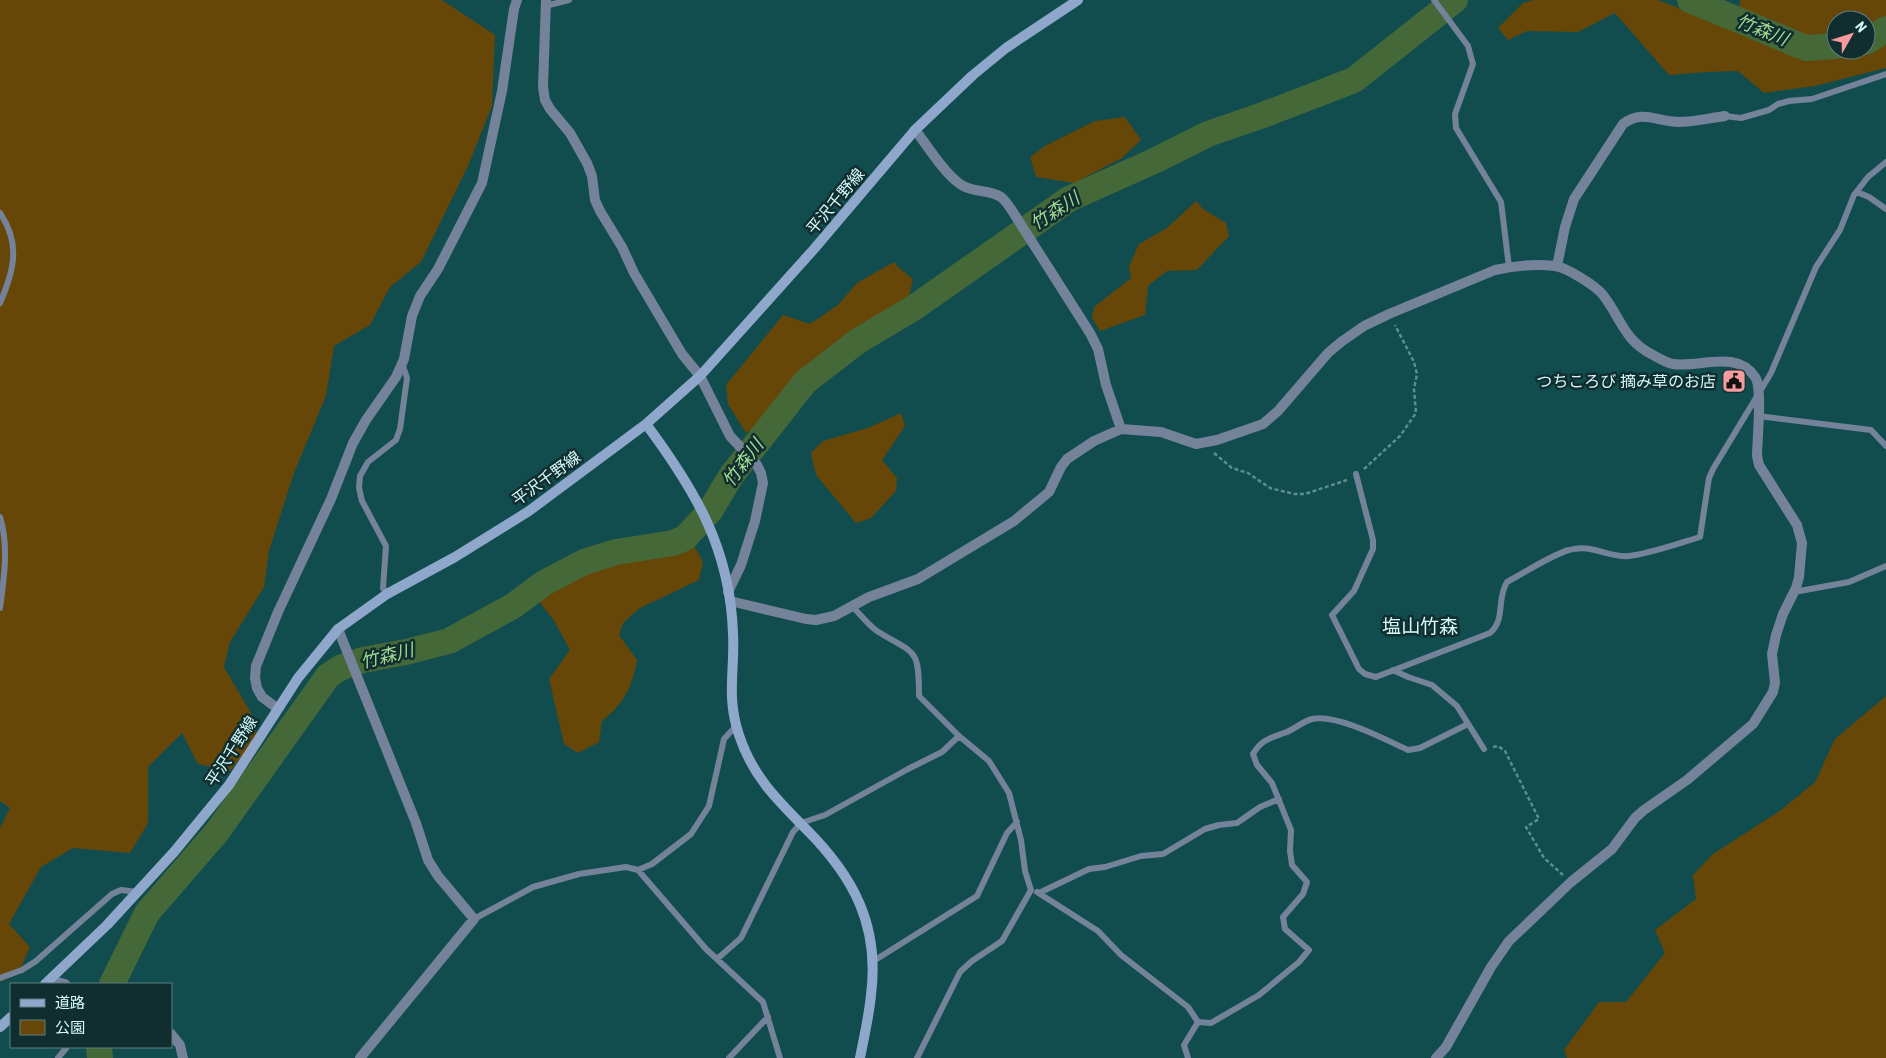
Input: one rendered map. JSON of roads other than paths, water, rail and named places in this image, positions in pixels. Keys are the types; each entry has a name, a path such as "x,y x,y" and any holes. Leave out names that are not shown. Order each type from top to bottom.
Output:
{"main road":[{"name":"平沢千野線","path":"48,982 106,925 174,852 229,785 277,708 318,652 338,629 387,594 454,557 529,510 646,424 700,376 814,249 915,130 973,75 1006,48 1078,0"},
{"path":"646,424 668,454 694,496 713,532 729,597 734,635 731,708 747,757 759,778 772,795 828,852 852,886 863,911 871,940 872,994 860,1058"},
{"path":"0,1027 10,1017"}],"street":[{"path":"277,708 262,696 256,688 256,666 278,612 331,499 353,443 366,420 396,377 402,363 412,316 420,296 438,270 482,183 502,91 517,0"},
{"path":"546,3 543,87 545,100 570,133 587,163 592,176 597,206 622,247 634,273 682,354 700,376 730,436 757,465 761,473 763,483 755,521 729,597 816,620 834,616 868,597 918,578 1014,521 1049,492 1061,467 1072,454 1094,441 1121,429 1161,432 1196,444 1232,435 1263,424 1278,411 1335,347 1364,326 1495,270 1509,267 1557,266 1593,284 1603,294 1634,343 1642,350 1668,363 1717,360 1735,363 1747,369 1756,378 1760,390 1756,456 1759,465 1797,525 1802,544 1799,577 1783,614 1772,654 1775,683 1773,692 1756,720 1687,780 1635,818 1612,849 1571,882 1509,942 1491,967 1446,1047 1436,1058"},
{"path":"1557,266 1565,227 1574,199 1622,124 1630,119 1644,116 1678,122 1725,116"},
{"path":"915,130 961,185 972,190 987,192 1001,197 1011,209 1090,333 1098,349 1106,384 1121,429"},
{"path":"338,629 416,823 428,860 438,876 474,919 360,1058"},
{"path":"172,1035 180,1045 183,1058"}],"lane":[{"path":"546,3 570,0"},
{"path":"1434,0 1468,46 1473,64 1455,114 1456,128 1501,202 1509,267"},
{"path":"1725,116 1741,118 1769,110 1778,104 1812,99 1886,74"},
{"path":"1356,474 1374,549 1354,592 1332,615 1359,669 1365,674 1376,677 1490,633 1497,627 1500,615 1501,591 1507,582 1568,550 1582,547 1618,556 1631,556 1700,537 1709,478 1771,374 1816,267 1840,230 1857,192 1868,177 1886,162"},
{"path":"1857,192 1886,209"},
{"path":"0,213 5,220 12,239 14,256 8,285 0,303"},
{"path":"387,594 383,588 386,546 362,501 359,488 363,468 396,440 400,429 407,378 402,363"},
{"path":"1758,416 1871,430 1886,446"},
{"path":"0,517 4,528 6,562 1,584 0,608"},
{"path":"1794,592 1849,582 1886,566"},
{"path":"852,606 876,630 906,647 914,654 919,667 919,696 959,736 989,761 1009,793 1031,890 1002,940 960,972 916,1058"},
{"path":"1393,670 1432,685 1457,706 1484,749"},
{"path":"1198,1022 1211,1023 1259,995 1299,962 1309,950 1285,929 1283,917 1303,894 1307,882 1292,865 1290,851 1291,830 1272,783 1257,765 1253,754 1258,746 1266,739 1287,732 1313,719 1342,722 1408,750 1420,748 1468,724"},
{"path":"638,870 652,864 691,834 709,806 724,739 736,726"},
{"path":"717,959 741,938 793,832 800,823 825,815 942,752 959,736"},
{"path":"1039,893 1089,869 1105,867 1141,856 1163,854 1205,829 1237,823 1260,808 1279,800"},
{"path":"872,962 977,896 1007,833 1017,822"},
{"path":"474,919 533,887 579,874 626,867 638,870 706,949 763,1002 780,1058"},
{"path":"0,978 22,970 36,961 112,894 121,890 137,892"},
{"path":"1031,890 1039,893 1098,931 1121,955 1188,1007 1198,1022"},
{"path":"729,1058 768,1018"},
{"path":"1188,1058 1184,1045 1198,1022"},
{"path":"58,1058 66,1048"}],"waterway":[{"name":"竹森川","path":"112,983 147,913 217,832 328,676 340,668 363,660 449,641 513,606 544,583 584,562 616,552 673,543 685,538 710,511 731,476 805,382 858,341 915,307 1069,199 1154,161 1208,134 1354,80 1455,0"},
{"name":"竹森川","path":"1690,0 1806,48 1826,47"},
{"name":"竹森川","path":"1876,36 1886,29"},
{"name":"竹森川","path":"99,1048 100,1058"}],"place":[{"name":"つちころび 摘み草のお店","path":"1734,381"}],"district":[{"name":"塩山竹森","path":"1420,626"}]}
